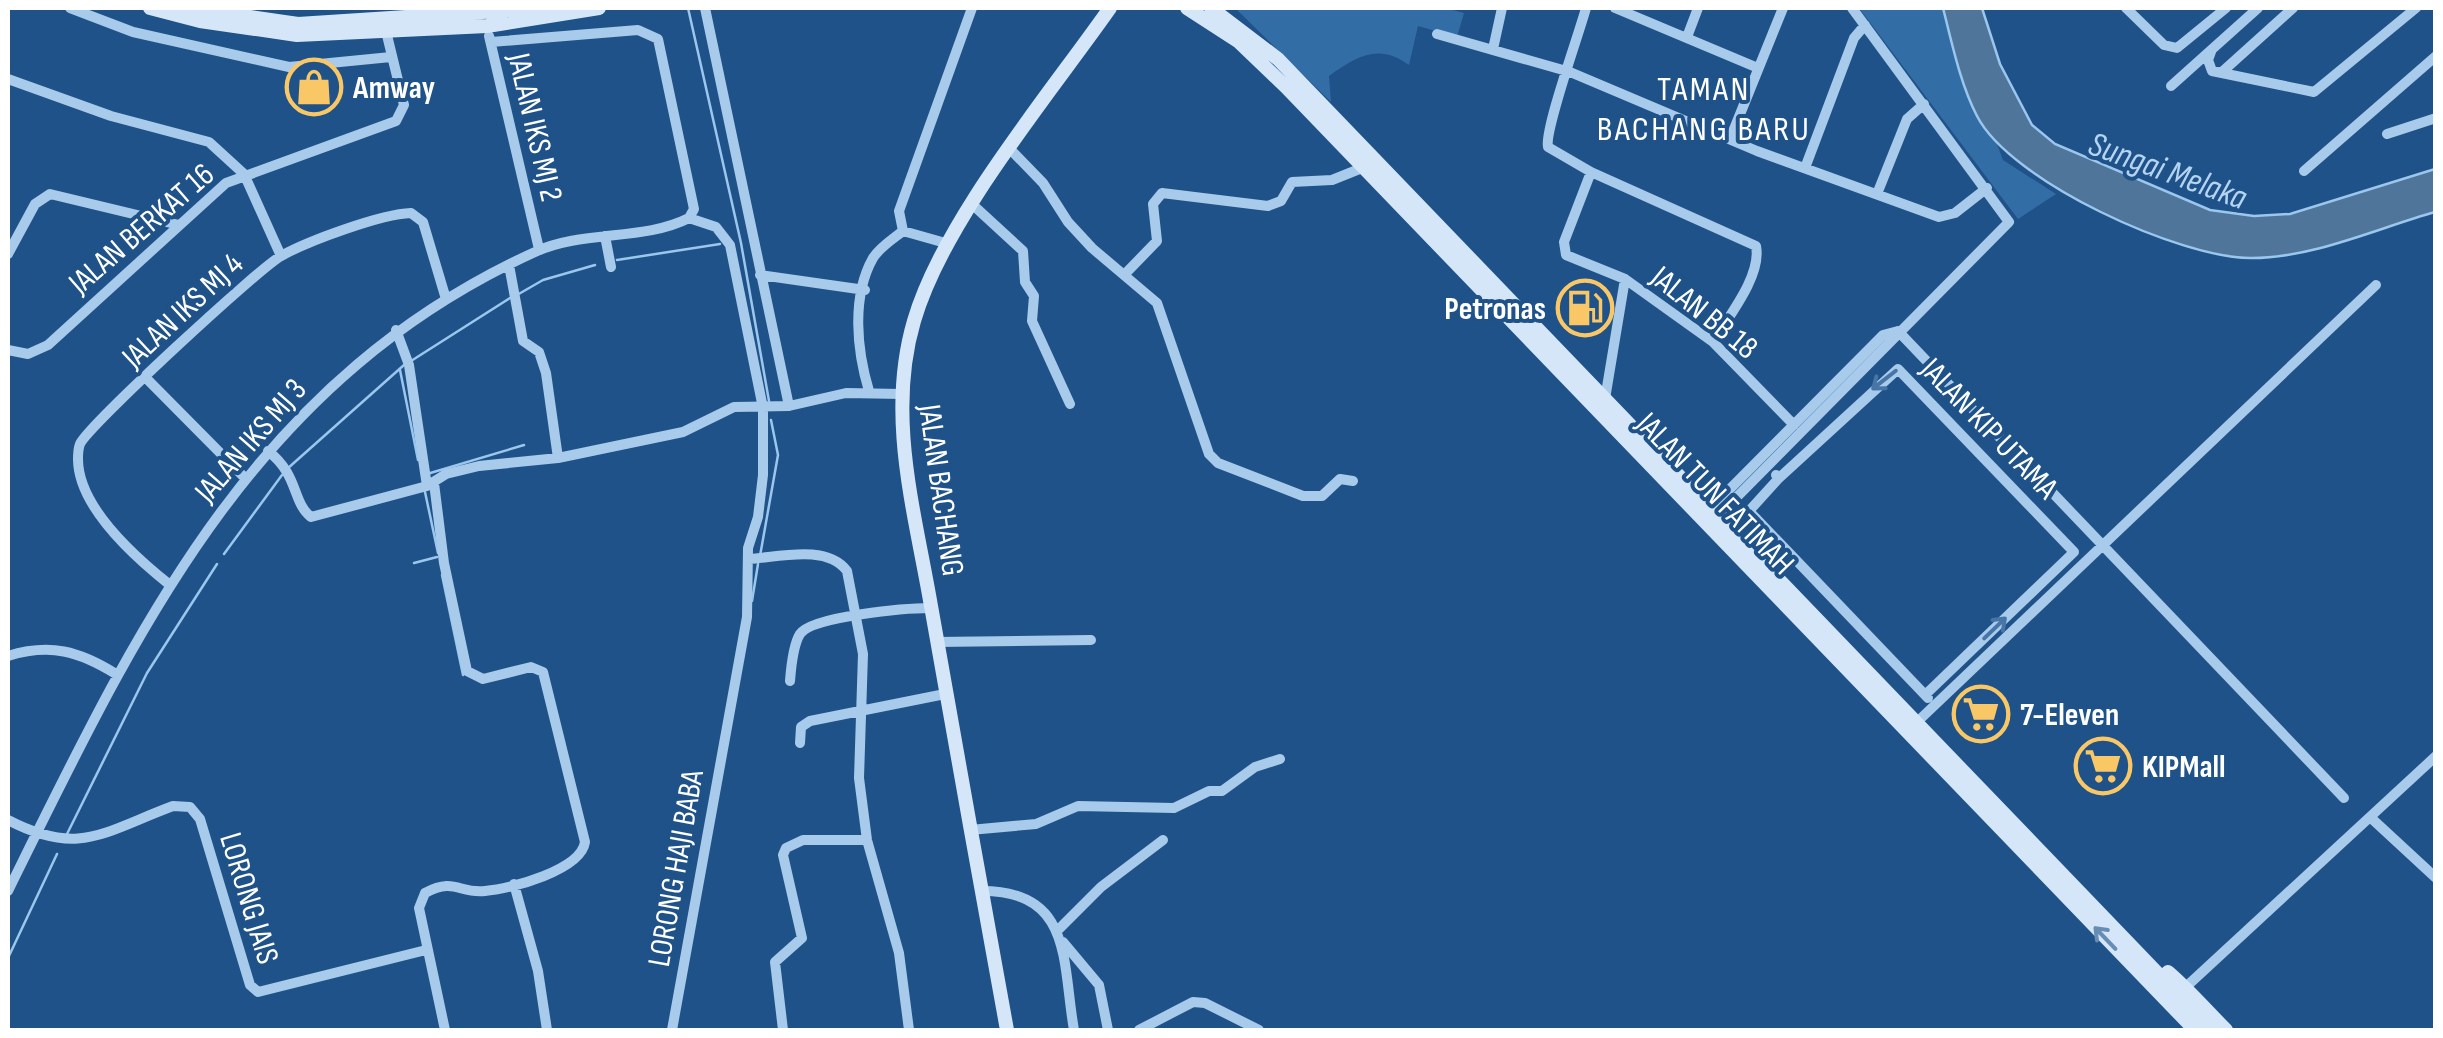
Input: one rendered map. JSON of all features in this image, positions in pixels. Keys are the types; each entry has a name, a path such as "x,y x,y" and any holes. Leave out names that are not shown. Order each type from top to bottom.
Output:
{"main road":[{"path":"190,8 283,23 485,20 600,8"},
{"path":"485,20 543,8"},
{"path":"1170,8 1209,13"},
{"name":"JALAN TUN FATIMAH","path":"1187,8 1209,13 1278,60 1605,398 1709,518 2195,1030"},
{"path":"159,9 263,33 379,19"},
{"name":"JALAN BACHANG","path":"1007,1030 936,642 902,434 901,394 914,320 949,244 1010,149 1109,10"},
{"name":"JALAN TUN FATIMAH","path":"1209,13 1916,723 2212,1030"},
{"path":"2154,967 2188,986 2194,998 2226,1030"},
{"path":"2173,1008 2186,1030"}],"street":[{"path":"70,8 133,32 289,67 392,57"},
{"path":"705,8 789,406"},
{"path":"903,230 900,200 972,8"},
{"path":"1492,48 1502,8"},
{"path":"1586,8 1570,72 1546,132 1551,152 1756,246 1758,256 1745,288 1713,342"},
{"path":"1615,8 1758,68"},
{"path":"1687,37 1698,8"},
{"path":"1730,139 1783,8"},
{"path":"1709,518 1768,466 2006,227 2007,214 1852,8"},
{"path":"2126,8 2164,45 2177,48 2226,8"},
{"path":"2171,86 2258,8"},
{"path":"2222,72 2293,8"},
{"path":"2212,49 2210,66 2222,72 2320,91 2416,8"},
{"name":"JALAN BERKAT 16","path":"8,350 28,354 48,345 218,189 244,174 396,122 404,105 379,19"},
{"name":"JALAN IKS MJ 2","path":"485,20 539,250"},
{"path":"1806,168 1854,38 1865,25"},
{"path":"491,42 638,30 658,39 692,213 716,227 730,244 763,408"},
{"path":"1436,34 1570,72 1730,139 1947,216 1987,188"},
{"path":"2304,172 2436,56"},
{"path":"8,79 111,116 201,137 244,174 281,256"},
{"path":"1877,194 1907,119 1924,104"},
{"path":"2387,134 2436,118"},
{"path":"1010,149 1044,183 1080,235 1150,292 1162,314 1208,454 1218,463 1303,496 1322,496 1335,482 1353,480"},
{"path":"1125,274 1157,241 1152,204 1162,193 1268,206 1280,201 1292,182 1324,182 1362,168"},
{"name":"JALAN BB 18","path":"1591,172 1564,242 1572,259 1625,280 1713,342 1794,424"},
{"path":"8,254 36,204 50,194 178,225"},
{"path":"973,205 1023,251 1025,282 1034,296 1032,321 1070,404"},
{"name":"JALAN IKS MJ 4","path":"170,585 124,549 109,528 77,462 80,444 146,378 281,256 411,213 423,222 446,298"},
{"name":"JALAN IKS MJ 3","path":"8,891 116,674 170,585 206,528 295,420 396,330 509,265 539,250 692,213"},
{"path":"903,230 949,244"},
{"path":"869,391 856,336 865,290 872,259 903,230"},
{"path":"604,236 611,267"},
{"path":"509,265 522,342 538,352 546,373 558,458"},
{"path":"760,275 865,290"},
{"path":"1605,398 1625,280"},
{"path":"1916,723 2376,285"},
{"path":"396,330 409,365 444,564 468,671 482,679 531,668 543,672 585,842 578,858 564,868 485,892 445,885 426,894 419,908 445,1030"},
{"path":"1709,518 1794,424 1883,335 1898,332"},
{"path":"1898,332 2344,798"},
{"name":"JALAN KIP UTAMA","path":"1925,695 2074,552 1898,369 1749,511 1934,705"},
{"path":"146,378 246,480"},
{"path":"268,452 284,463 303,510 311,517 430,485 446,474 479,466 558,458 696,428 734,407 789,406 869,391 901,394"},
{"name":"LORONG HAJI BABA","path":"672,1030 756,559 763,475 763,408"},
{"path":"1768,466 1780,478"},
{"path":"756,559 819,556 840,562 847,570 863,654 859,778 867,840 899,953 908,1030"},
{"path":"790,681 802,631 898,608 931,608"},
{"path":"936,642 1091,640"},
{"path":"8,656 38,649 74,652 116,674"},
{"path":"800,743 805,723 860,708 945,694"},
{"path":"2188,986 2436,756"},
{"path":"970,830 1036,824 1078,806 1174,808 1210,791 1222,791 1255,767 1280,759"},
{"name":"LORONG JAIS","path":"36,834 73,842 173,806 190,807 200,820 250,986 258,992 426,950"},
{"path":"2370,816 2436,878"},
{"path":"8,820 36,834"},
{"path":"784,1030 775,962 798,946 802,933 783,854 793,843 803,840 867,840"},
{"path":"1059,929 1102,887 1164,840"},
{"path":"514,884 538,971 547,1030"},
{"path":"982,891 1024,896 1036,903 1059,929 1074,1030"},
{"path":"1062,942 1099,985 1108,1030"},
{"path":"1139,1030 1193,1002 1204,1003 1259,1030"}],"shaded area":[{"path":"1235,8 1445,8 1464,13 1457,37 1418,26 1409,65 1378,54 1359,58 1339,69 1329,76 1331,102"},
{"path":"1859,8 1947,8 2003,160 2056,194 2018,219"},
{"path":"1943,8 1982,8 2000,64 2032,125 2055,144 2210,210 2254,216 2290,214 2435,169 2435,212 2322,248 2275,257 2221,255 2142,231 2060,190 1995,141 1977,116 1966,90"}],"waterway":[{"path":"688,8 741,243 769,401"},
{"path":"617,260 720,244"},
{"path":"517,295 543,280 595,265"},
{"path":"411,361 510,298"},
{"path":"287,469 404,365"},
{"path":"400,370 418,460"},
{"path":"760,556 778,455 771,420"},
{"path":"427,474 524,445"},
{"path":"224,554 282,475"},
{"path":"425,492 438,553"},
{"path":"414,563 437,557"},
{"path":"67,834 147,673 217,564"},
{"path":"752,601 758,564"},
{"path":"442,575 463,675"},
{"path":"8,958 57,854"}],"place":[{"name":"Amway","path":"314,87"},
{"name":"Petronas","path":"1585,308"},
{"name":"7-Eleven","path":"1981,714"},
{"name":"KIPMall","path":"2103,766"}],"district":[{"name":"TAMAN BACHANG BARU","path":"1704,108"}],"water label":[{"name":"Sungai Melaka","path":"2168,170"}]}
